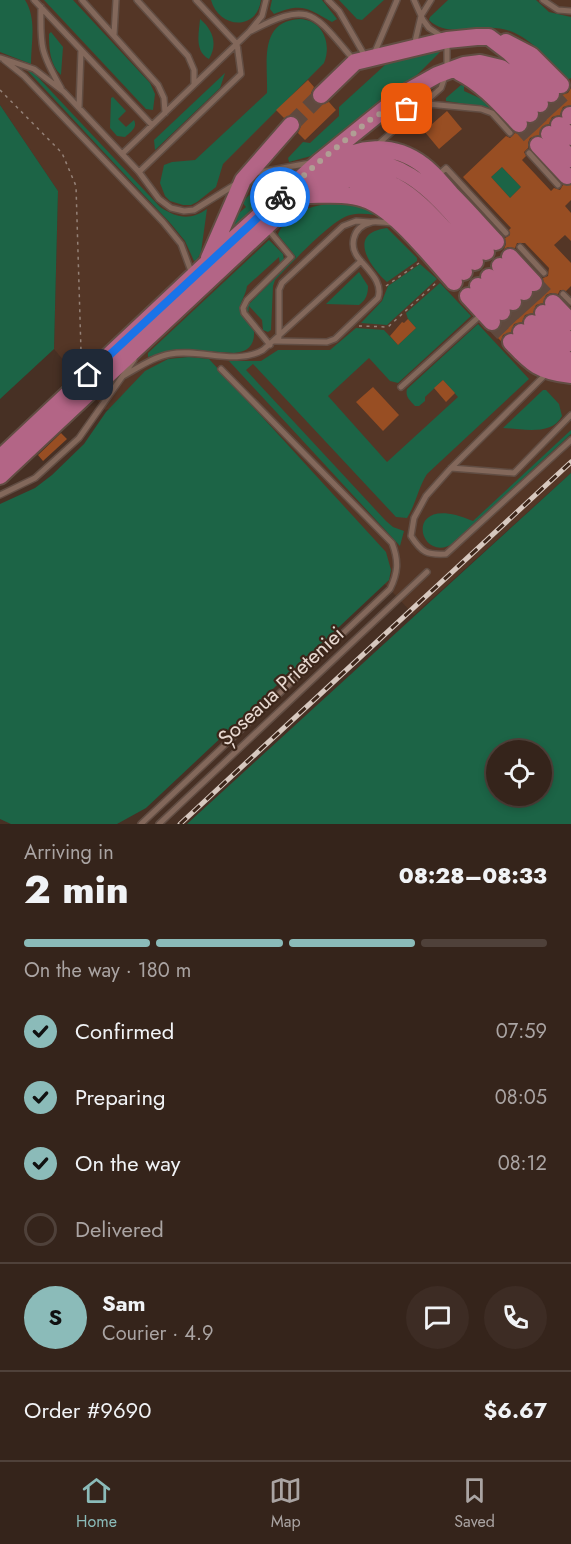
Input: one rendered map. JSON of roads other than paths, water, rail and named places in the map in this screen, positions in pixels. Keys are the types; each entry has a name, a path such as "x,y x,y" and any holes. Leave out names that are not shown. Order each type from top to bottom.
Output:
{"highway":[{"path":"321,94 365,59 463,37 489,38 521,63 535,109"},
{"path":"0,458 206,264 320,161 376,115 418,85 464,65 480,63 501,68 513,76 535,109"},
{"path":"450,70 470,78 491,95 535,109"},
{"path":"206,264 245,177 291,125"},
{"path":"553,131 571,137"},
{"path":"553,131 571,159"},
{"path":"553,131 563,180"},
{"path":"0,476 301,194 318,173 326,166 353,152 372,148 396,152 441,172 475,259"},
{"path":"301,194 330,183 355,178 367,177 389,182 418,200 475,259"},
{"path":"301,194 366,199 379,205 430,255 475,259"},
{"path":"494,272 513,300"},
{"path":"494,272 513,300"},
{"path":"537,318 570,314"},
{"path":"537,318 571,343"},
{"path":"537,318 571,364"},
{"path":"537,318 533,365 549,372 571,374"},
{"path":"537,318 550,363 571,374"}],"lane":[{"path":"34,0 152,125"},
{"path":"82,0 158,85 164,98 165,113"},
{"path":"114,36 116,0"},
{"path":"139,172 241,74 237,44 195,0"},
{"path":"122,154 249,32 262,16 266,0"},
{"path":"328,0 339,11 365,59"},
{"path":"365,59 397,0"},
{"path":"372,148 441,88 450,70 447,40 429,28 414,0"},
{"path":"414,48 421,16 431,0"},
{"path":"543,0 558,10 571,11"},
{"path":"138,1 188,56 194,70 194,84"},
{"path":"40,7 42,48 45,59 64,92"},
{"path":"249,32 293,12 308,14 365,59"},
{"path":"79,108 81,50"},
{"path":"1,58 34,69 64,92 139,172 165,204 184,211 199,208 245,177 320,161"},
{"path":"1,58 24,76 167,227 181,244 193,278"},
{"path":"376,115 423,105 448,105 487,111 496,117 535,109"},
{"path":"274,341 279,290 282,283 343,226 356,221 399,224"},
{"path":"266,227 291,257 247,300 243,308 244,313 274,341 327,342 335,339 378,298 380,290 376,280 354,254 354,239 359,230 372,222"},
{"path":"123,376 169,354 242,357 256,354 274,341 361,261"},
{"path":"401,387 513,300 494,272"},
{"path":"0,495 35,477 79,438 152,333"},
{"path":"141,824 390,590 398,565 392,543 221,369"},
{"path":"549,372 451,468 426,496 414,518 411,536 418,548 430,555 446,554 571,440"},
{"path":"451,468 514,473 571,415"},
{"name":"Șoseaua Prieteniei","path":"159,824 427,572"},
{"path":"193,773 202,782"},
{"path":"134,824 147,818"}],"tunnel":[{"path":"551,94 570,115"},
{"path":"291,125 321,95"},
{"path":"540,104 559,125"},
{"path":"530,114 549,134"},
{"path":"519,124 538,145"},
{"path":"534,283 553,303"},
{"path":"524,292 543,313"},
{"path":"513,302 532,323"},
{"path":"502,312 521,332"},
{"path":"492,322 511,342"}],"railway":[{"path":"180,824 571,462"}]}
